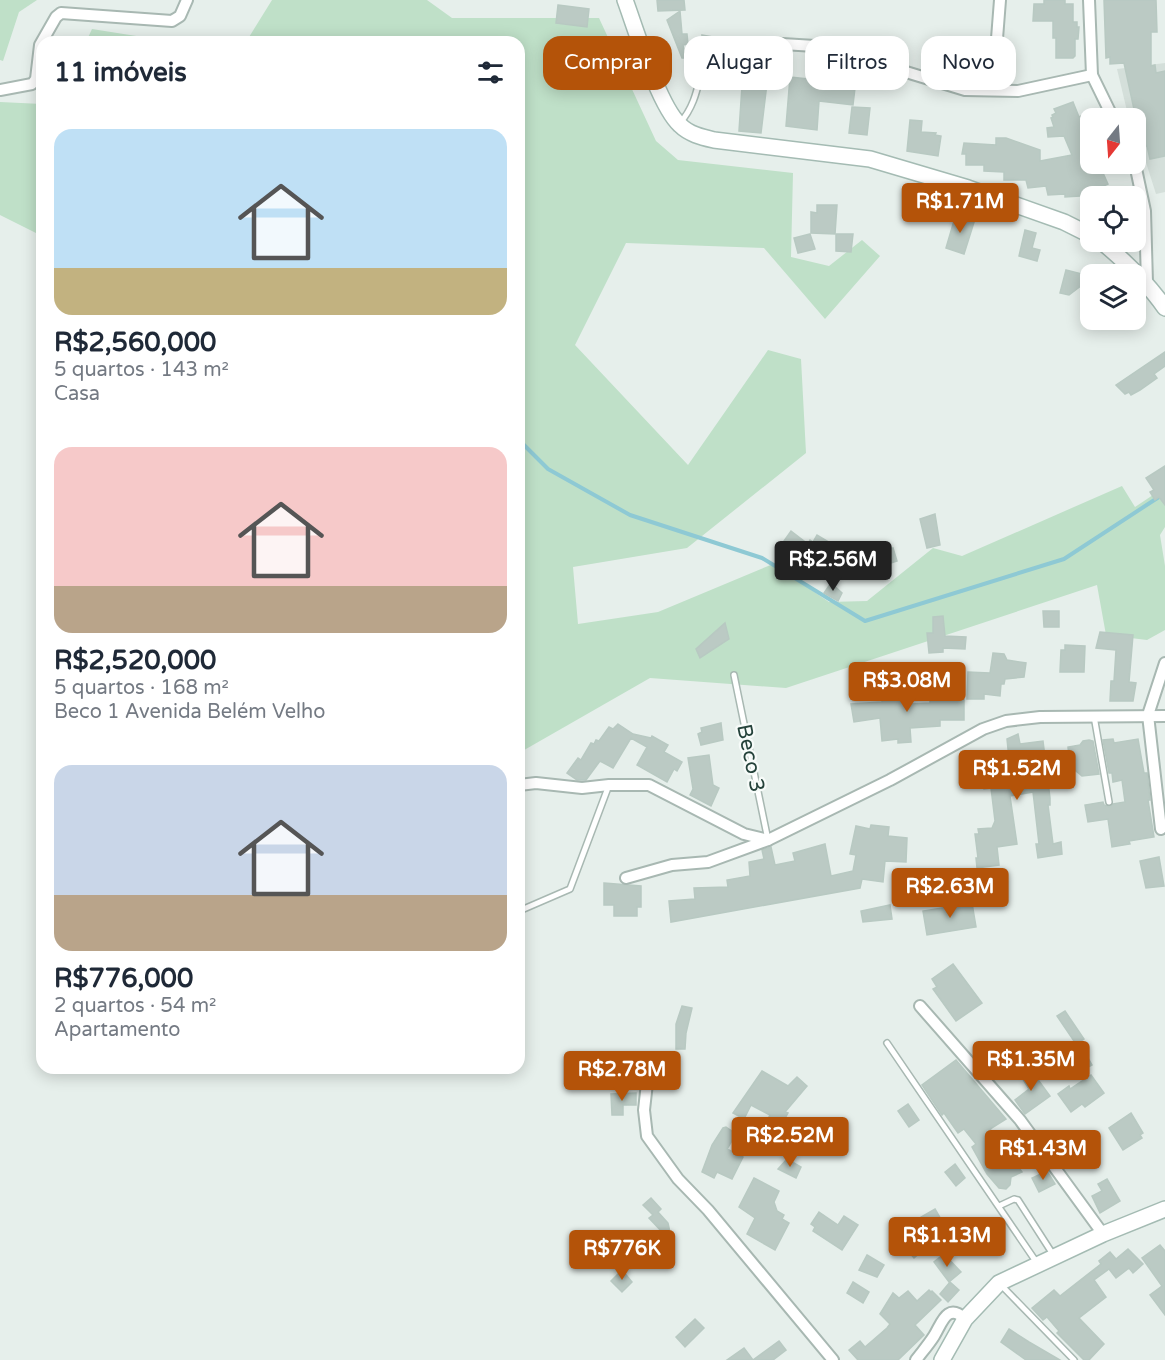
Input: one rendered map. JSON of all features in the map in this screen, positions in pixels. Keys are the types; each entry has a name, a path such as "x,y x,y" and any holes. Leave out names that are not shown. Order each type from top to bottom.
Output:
{"main road":[{"path":"625,0 664,104 679,125 695,135 714,140 870,159 968,188 1064,222 1080,230"},
{"path":"1115,252 1147,283 1165,308"},
{"path":"942,1360 965,1319 999,1283 1103,1234 1165,1209"}],"street":[{"path":"45,36 56,17 61,13 172,21 180,16 187,0"},
{"path":"997,36 1000,0"},
{"path":"1089,0 1092,75 1108,108"},
{"path":"793,45 834,50 921,77"},
{"path":"993,90 1018,91 1092,75"},
{"path":"0,90 32,84 36,79"},
{"path":"1137,174 1145,211 1147,283"},
{"path":"1161,829 1148,715 1165,663"},
{"path":"626,878 672,865 708,862 768,840 890,780 983,729 1006,721 1041,717 1165,716"},
{"path":"525,784 536,783 582,788 649,785 744,834 768,840"},
{"path":"920,1006 1020,1120 1103,1234"},
{"path":"648,1074 644,1110 647,1136 678,1179 708,1210 833,1360"},
{"path":"916,1360 934,1336 944,1317 951,1313 960,1314 965,1319"}],"lane":[{"path":"679,125 689,112 697,90"},
{"name":"Beco 3","path":"734,675 768,840"},
{"path":"1094,716 1109,802"},
{"path":"525,908 570,889 609,785"},
{"path":"887,1043 1038,1264"},
{"path":"999,1206 1014,1199 1018,1200 1055,1257"},
{"path":"999,1283 1074,1360"}],"shaded area":[{"path":"1165,63 1165,192 1156,194 1146,162 1146,108 1126,108 1117,69"}],"green space":[{"path":"0,0 37,0 19,12 3,61 0,60"},
{"path":"272,0 427,0 452,18 599,18 607,36 543,36 543,90 632,90 656,141 678,160 793,173 791,257 829,266 862,240 880,256 825,319 764,248 626,243 575,345 688,465 768,350 801,359 806,453 687,548 573,567 578,624 658,612 773,564 829,602 867,601 933,548 962,556 1122,486 1135,507 1165,487 1165,527 1160,535 1165,566 1165,630 1147,640 1106,635 1097,585 786,688 650,678 525,750 525,36 250,36"},
{"path":"92,29 136,36 89,36"},
{"path":"0,102 36,104 36,233 0,215"}],"building":[{"path":"657,0 684,0 685,10 658,11"},
{"path":"1044,0 1065,0 1065,4 1073,4 1073,22 1077,22 1077,27 1079,27 1073,58 1056,58 1053,21 1033,21 1034,4 1044,4"},
{"path":"1104,0 1156,0 1157,32 1151,32 1151,66 1155,65 1156,73 1165,71 1165,156 1150,159 1146,146 1146,108 1134,108 1124,63 1110,64 1110,57 1106,58"},
{"path":"558,5 589,9 587,27 556,23"},
{"path":"680,11 682,34 687,36 684,36 684,58 682,58 667,20"},
{"path":"793,77 805,79 805,90 855,90 853,105 819,101 817,130 786,126 789,90 793,90"},
{"path":"742,90 766,90 761,133 739,131"},
{"path":"1073,102 1080,117 1080,174 1104,174 1108,184 1080,186 1080,196 1048,195 1046,186 1028,188 1026,180 1004,180 1004,172 984,171 984,165 966,165 966,154 962,154 964,143 996,145 996,138 1006,138 1040,150 1040,161 1072,155 1064,136 1048,137 1047,128 1054,127 1051,118 1056,113 1054,109"},
{"path":"852,107 870,108 867,135 849,133"},
{"path":"910,120 922,121 921,132 936,133 935,135 941,136 938,156 907,151"},
{"path":"817,205 837,205 835,234 811,233 811,212 817,213"},
{"path":"956,214 975,219 964,254 946,248"},
{"path":"1025,230 1036,233 1032,248 1040,250 1037,261 1019,256"},
{"path":"810,234 815,249 798,253 794,238"},
{"path":"836,234 853,234 851,252 836,251"},
{"path":"1066,270 1080,274 1080,287 1069,295 1060,293"},
{"path":"1165,352 1165,366 1154,374 1157,378 1140,390 1131,395 1129,392 1125,394 1116,385"},
{"path":"1165,466 1165,505 1159,497 1155,500 1150,492 1154,490 1146,478"},
{"path":"935,514 940,545 927,548 920,519"},
{"path":"791,531 808,544 810,540 813,542 817,535 832,544 814,570 779,548"},
{"path":"893,548 897,561 850,576 846,561"},
{"path":"831,583 842,593 838,601 824,593"},
{"path":"1043,611 1059,611 1059,627 1044,627"},
{"path":"943,616 945,636 966,637 965,649 943,648 943,652 929,653 927,633 933,633 933,617"},
{"path":"725,623 729,639 700,658 696,649"},
{"path":"1100,632 1133,635 1129,682 1136,683 1133,701 1110,701 1116,650 1096,648"},
{"path":"1065,645 1085,646 1084,672 1060,672 1061,650 1065,650"},
{"path":"993,653 1004,654 1007,660 1026,663 1024,677 1005,679 1004,684 1001,684 1000,696 984,694 984,699 967,699 968,672 990,673"},
{"path":"899,679 901,695 910,694 911,704 930,703 930,696 943,696 943,699 964,699 964,720 940,720 940,726 910,728 911,742 898,743 898,739 882,741 880,718 854,722 851,704 882,702 882,688 886,688 885,681"},
{"path":"721,723 723,740 701,745 698,734 702,732 701,728"},
{"path":"618,724 633,734 651,738 652,736 668,745 664,752 682,762 677,771 674,769 667,782 637,765 647,747 631,738 613,768 600,761 586,780 577,780 567,773 578,758 581,760 591,743 599,741 609,727 613,729"},
{"path":"1018,734 1020,744 1043,741 1053,844 1061,842 1062,854 1038,858 1036,844 1039,844 1033,792 1010,796 1017,844 997,847 999,865 977,868 975,834 979,834 978,829 992,828 995,821 991,788 984,789 982,768 1006,765 1005,760 1009,759 1007,739"},
{"path":"1113,739 1114,743 1138,739 1144,773 1147,773 1150,800 1148,800 1154,837 1129,841 1130,844 1112,847 1108,819 1088,822 1085,805 1103,802 1109,807 1125,802 1122,780 1113,782 1112,773 1109,773 1103,740"},
{"path":"1083,741 1093,741 1099,774 1082,776 1070,766 1068,747 1080,745"},
{"path":"709,755 713,785 719,788 711,806 690,795 693,789 688,758"},
{"path":"871,825 889,827 888,836 907,838 906,862 885,861 883,882 862,879 860,888 671,922 669,901 695,899 694,888 728,887 727,880 750,876 749,862 764,859 762,850 771,847 775,865 795,861 793,853 825,844 831,876 853,871 856,855 850,854 856,826 870,829"},
{"path":"1159,857 1164,886 1146,888 1140,861"},
{"path":"604,883 641,886 641,907 637,907 637,916 614,916 614,905 604,905"},
{"path":"972,903 976,927 927,935 923,911"},
{"path":"890,905 892,919 863,922 861,911"},
{"path":"953,964 982,1003 956,1021 933,989 937,987 932,979"},
{"path":"682,1006 692,1008 685,1049 676,1049 676,1024"},
{"path":"1065,1011 1084,1039 1076,1044 1057,1016"},
{"path":"1085,1053 1092,1065 1081,1071 1074,1059"},
{"path":"956,1060 1006,1119 990,1129 1022,1172 1011,1177 1010,1185 1006,1189 999,1188 987,1174 972,1147 976,1144 964,1129 958,1133 944,1113 942,1115 922,1085"},
{"path":"1028,1066 1050,1096 1025,1114 1015,1100 1029,1089 1019,1073"},
{"path":"762,1071 788,1086 797,1077 807,1086 785,1112 788,1113 775,1136 762,1129 770,1115 751,1105 744,1119 733,1113"},
{"path":"1091,1075 1104,1093 1085,1107 1082,1104 1071,1112 1058,1094"},
{"path":"636,1093 636,1105 623,1105 623,1115 612,1115 611,1094"},
{"path":"908,1104 919,1120 909,1127 898,1111"},
{"path":"1131,1113 1143,1133 1140,1135 1142,1138 1123,1150 1109,1128"},
{"path":"726,1127 736,1134 727,1149 743,1157 732,1179 717,1172 714,1178 702,1172 712,1145"},
{"path":"787,1159 801,1167 796,1178 778,1169"},
{"path":"955,1164 965,1178 956,1186 945,1172"},
{"path":"1047,1171 1055,1184 1039,1192 1032,1178"},
{"path":"754,1178 779,1191 774,1202 777,1211 784,1215 782,1219 789,1223 775,1250 747,1234 755,1218 739,1207"},
{"path":"1107,1179 1120,1201 1100,1213 1092,1196 1102,1191 1098,1184"},
{"path":"651,1198 661,1209 658,1212 668,1223 673,1246 669,1247 671,1254 665,1255 666,1262 642,1268 632,1264 637,1253 655,1262 650,1237 664,1234 649,1218 653,1215 643,1205"},
{"path":"935,1209 942,1221 918,1235 928,1246 914,1258 902,1244 899,1246 911,1226"},
{"path":"819,1212 838,1225 844,1216 858,1225 842,1250 813,1231 815,1227 811,1224"},
{"path":"1160,1245 1165,1251 1165,1315 1150,1295 1162,1286 1142,1258"},
{"path":"1128,1249 1143,1264 1133,1273 1129,1268 1116,1278 1109,1269 1094,1280 1106,1297 1079,1318 1104,1344 1089,1360 1084,1360 1057,1333 1059,1331 1047,1317 1043,1320 1032,1308 1054,1290 1060,1296 1101,1264 1099,1261 1110,1252 1116,1259"},
{"path":"944,1254 961,1272 949,1282 934,1262"},
{"path":"867,1255 884,1265 877,1277 859,1270"},
{"path":"622,1270 632,1282 622,1292 611,1281"},
{"path":"853,1282 869,1292 863,1303 847,1293"},
{"path":"950,1282 959,1290 948,1302 940,1294"},
{"path":"929,1290 941,1300 915,1325 924,1335 898,1360 858,1360 849,1350 860,1341 865,1347 887,1328 890,1324 880,1314 893,1293 899,1298 908,1291 917,1301"},
{"path":"695,1319 704,1328 685,1347 676,1337"},
{"path":"1009,1329 1060,1360 1026,1360 1001,1342"},
{"path":"779,1341 786,1350 773,1360 753,1360"},
{"path":"744,1348 753,1360 727,1360"}],"waterway":[{"path":"525,446 548,469 630,515 762,558 865,621 1064,559 1165,493"}]}
